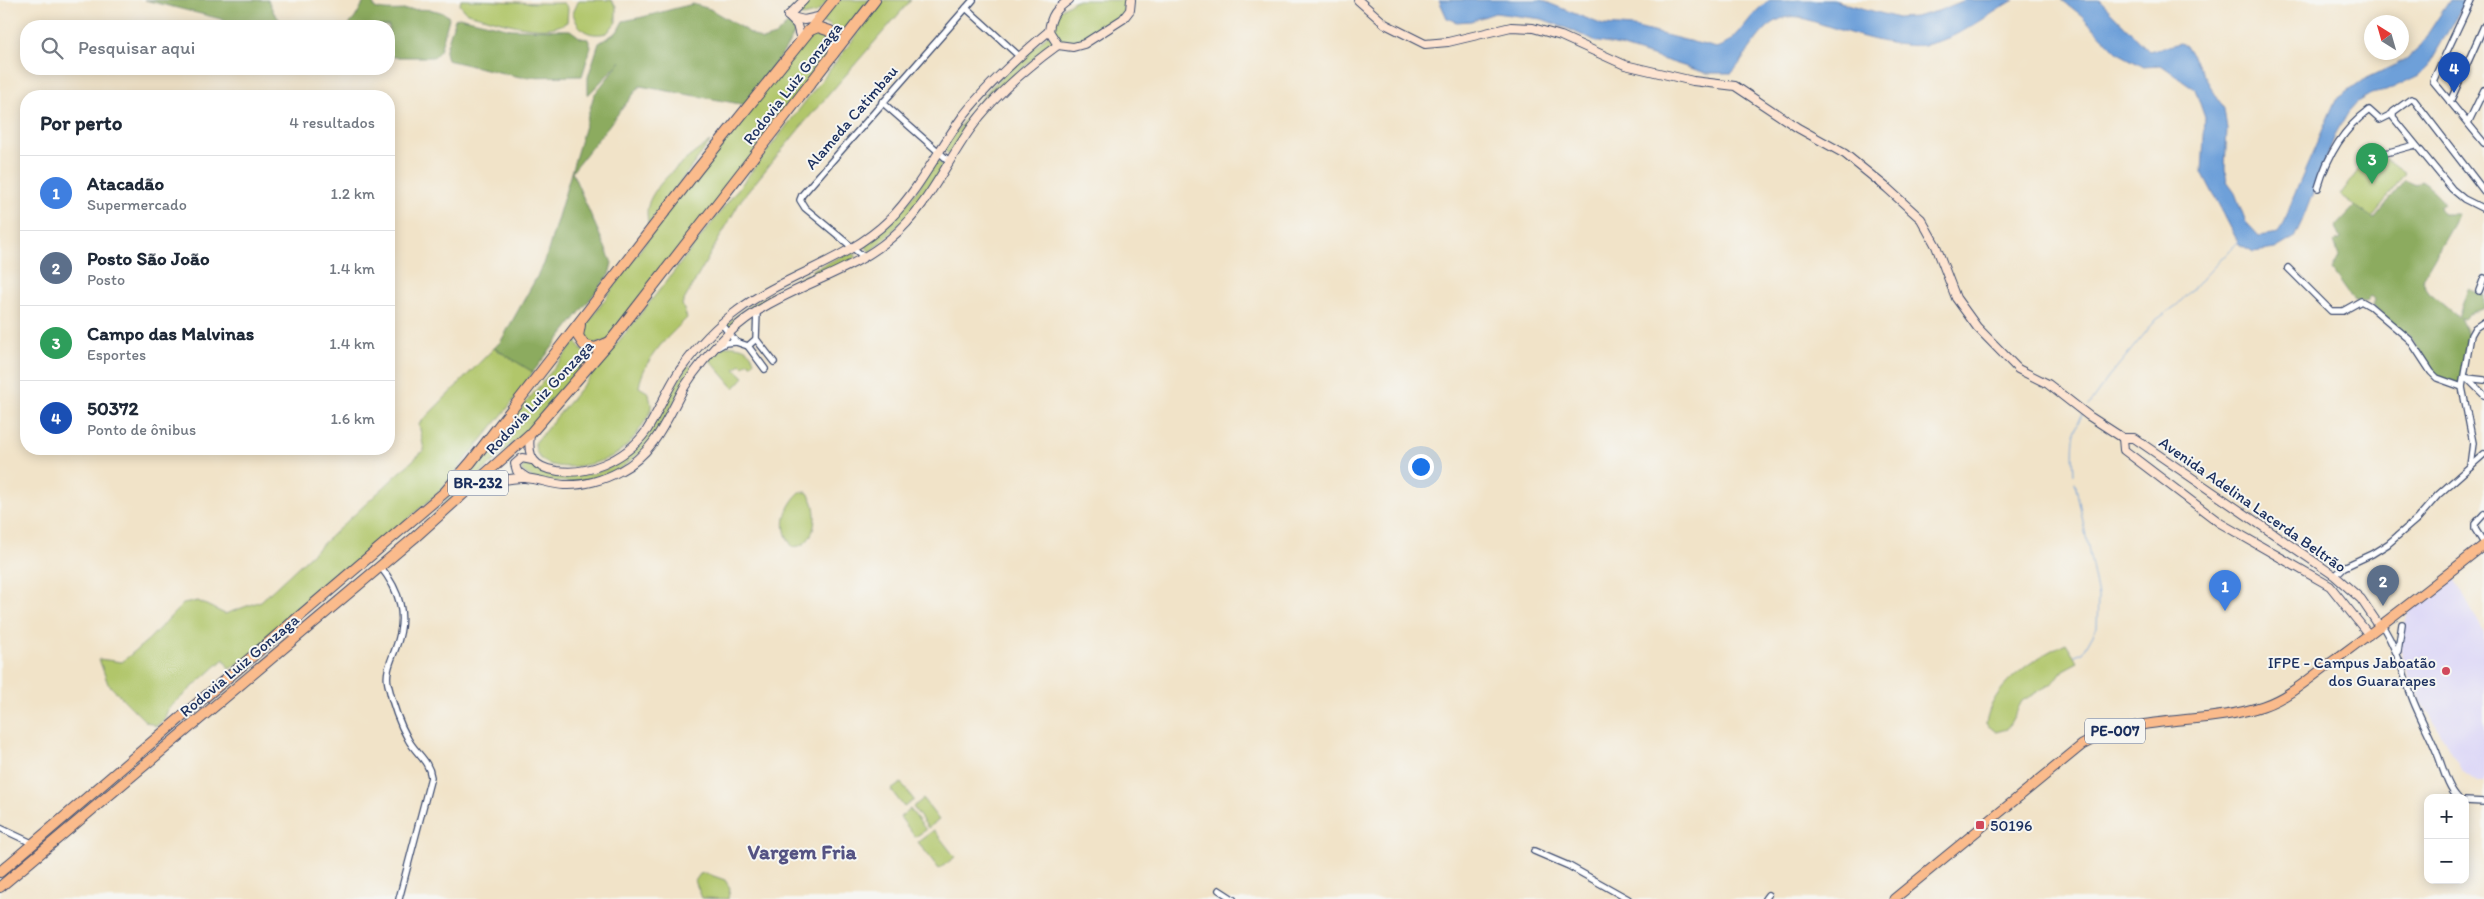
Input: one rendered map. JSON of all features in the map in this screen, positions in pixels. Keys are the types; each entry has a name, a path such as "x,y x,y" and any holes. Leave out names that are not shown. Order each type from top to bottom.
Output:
{"highway":[{"name":"Rodovia Luiz Gonzaga","path":"0,872 432,504 459,477 818,17 834,0"},
{"name":"Rodovia Luiz Gonzaga","path":"0,887 472,488 530,434 613,338 875,0"},
{"path":"802,38 810,29 818,27 830,31 835,42 832,57"},
{"path":"586,315 577,331 584,345 600,348 613,338"}],"main road":[{"path":"788,16 804,0"},
{"path":"1068,0 1056,9 1050,20 1049,31 1058,44 1073,47 1084,44 1124,19 1130,10 1131,0"},
{"name":"Avenida Adelina Lacerda Beltrão","path":"1358,0 1385,24 1425,44 1448,42 1511,27 1533,28 1561,36 1624,65 1693,81 1735,86 1798,128 1845,154 1921,219 1936,246 1956,298 1977,327 2018,369 2048,384 2089,416 2123,438 2134,438 2335,576 2361,599 2381,626"},
{"path":"788,16 804,20 818,17"},
{"path":"788,16 797,25 802,38"},
{"path":"529,479 516,471 515,464 522,458 532,460 546,469 576,472 595,468 620,456 631,448 648,429 663,398 688,359 721,323 751,301 855,247 888,221 902,206 974,103 1019,56 1049,31"},
{"path":"472,488 506,480 529,479 564,485 582,484 602,480 635,462 661,432 698,368 729,333 757,311 783,295 843,270 865,258 905,225 922,204 970,129 1027,67 1058,44"},
{"path":"530,434 528,444 532,460"},
{"name":"Avenida Adelina Lacerda Beltrão","path":"2123,438 2124,450 2220,523 2330,586 2368,635"},
{"name":"PE-007","path":"1894,899 2066,756 2093,739 2139,724 2229,713 2264,706 2290,692 2381,626 2484,544"}],"street":[{"name":"Alameda Catimbau","path":"855,247 805,208 800,200 804,191 974,0"},
{"path":"2471,0 2433,79 2434,84 2484,143"},
{"path":"966,8 1019,56"},
{"path":"2450,102 2484,26"},
{"path":"2468,123 2484,90"},
{"path":"2318,188 2326,163 2340,139 2369,110 2380,120 2411,99 2414,100 2484,191"},
{"path":"882,102 949,161"},
{"path":"2393,112 2415,146 2452,189 2464,199 2484,209"},
{"path":"2382,154 2415,146"},
{"path":"855,247 865,258"},
{"path":"2288,268 2331,311 2344,311 2361,301 2370,306 2410,340 2437,378 2462,387"},
{"path":"808,270 812,282"},
{"path":"2479,291 2484,278"},
{"path":"714,349 725,343 736,342 748,346 763,366 772,359 756,339 757,311"},
{"path":"2470,468 2473,442 2462,387 2466,378 2471,335 2475,328 2484,322"},
{"path":"721,323 736,342"},
{"path":"748,346 756,339"},
{"path":"688,359 698,368"},
{"path":"2466,378 2484,380"},
{"path":"2466,378 2484,395"},
{"path":"2335,576 2344,567 2366,558 2388,544 2417,519 2438,495 2484,454"},
{"path":"2484,514 2475,524 2475,528 2484,544"},
{"path":"380,566 394,584 401,608 401,634 388,669 388,684 408,740 429,766 431,777 399,899"},
{"path":"2398,653 2402,624"},
{"path":"2381,626 2398,653 2424,728 2455,794"},
{"path":"2469,802 2484,802"},
{"path":"0,828 34,844"},
{"path":"1534,851 1569,866 1628,899"},
{"path":"1220,890 1233,899"}],"shaded area":[{"name":"IFPE - Campus Jaboatão dos Guararapes","path":"2453,576 2484,633 2484,782 2477,782 2462,771 2411,683 2403,659 2401,644 2409,609"}],"green space":[{"path":"145,0 268,0 274,13 280,20 221,19"},
{"path":"365,0 371,0 375,8 384,10 430,10 447,15 449,18 440,51 434,57 395,57 395,20 353,20"},
{"path":"461,0 564,3 568,8 567,22 545,28 518,26 467,13 460,5"},
{"path":"579,0 611,0 616,7 616,22 607,33 595,34 581,28 573,13"},
{"path":"808,0 829,0 816,13 803,16 798,14 797,10"},
{"path":"837,0 870,0 839,39 829,24 821,23"},
{"path":"884,0 911,0 804,123 741,200 682,304 687,318 657,349 646,367 639,387 649,393 651,409 637,434 616,454 595,463 568,467 555,466 545,462 538,454 535,443 625,334"},
{"path":"1076,0 1129,0 1129,6 1127,12 1117,22 1092,37 1069,47 1057,40 1051,30 1058,11"},
{"path":"693,4 710,9 762,40 775,36 787,24 795,25 797,29 785,50 746,105 640,86 572,172 612,263 609,275 533,372 494,348 501,341 544,264 594,95 621,61 588,95 588,77 599,43 617,32 623,21"},
{"path":"459,17 511,29 570,30 581,38 588,39 591,47 582,76 520,77 447,60 445,52 455,19"},
{"path":"814,28 832,35 830,58 608,341 591,345 584,337 586,326 698,169"},
{"path":"1049,34 1055,43 1024,67 997,93 972,122 949,154 942,149 990,88"},
{"path":"710,142 648,225 647,208 657,188 674,170"},
{"path":"2373,150 2405,173 2372,218 2340,195"},
{"path":"936,160 942,165 941,169 925,193 901,223 870,252 865,246 905,207"},
{"path":"2405,180 2416,185 2420,181 2434,191 2444,204 2439,207 2442,214 2458,214 2422,279 2429,293 2458,317 2468,289 2484,295 2484,308 2469,314 2464,319 2460,318 2468,335 2460,384 2438,376 2410,337 2372,306 2374,299 2370,296 2365,302 2354,301 2332,270 2339,257 2334,242 2340,239 2335,227 2355,206 2374,219"},
{"path":"851,252 856,255 855,259 814,278 812,270"},
{"path":"807,274 808,278 781,291 729,330 725,325 752,304"},
{"path":"576,341 583,352 597,355 559,401 431,519"},
{"path":"725,346 735,346 747,350 754,362 751,365 749,362 743,366 741,364 735,369 744,377 734,388 709,359"},
{"path":"494,348 533,372 511,404 439,492 247,659 229,669 224,659 168,709 164,720 156,726 145,721 108,684 99,659 122,662 148,640 183,604 198,601 225,614 261,601 424,450 419,424"},
{"path":"688,365 694,369 649,446 620,469 580,483 535,480 521,470 525,464 531,463 543,472 573,475 595,473 614,465 630,453 644,437"},
{"path":"800,492 807,492 811,499 814,507 814,525 812,534 807,541 793,547 788,540 784,526 785,518 790,504"},
{"path":"2066,643 2078,662 2063,670 2054,682 2022,701 2007,729 1996,732 1986,724 1989,710 2005,686 2028,665"},
{"path":"901,783 914,800 904,807 891,790"},
{"path":"923,799 939,820 928,828 913,807"},
{"path":"910,809 926,830 915,837 900,817"},
{"path":"934,830 955,857 939,869 918,842"},
{"path":"705,873 725,880 730,888 728,899 702,898 695,881 700,874"}],"water":[{"path":"1439,0 1541,0 1603,25 1633,27 1717,48 1732,39 1756,12 1770,0 1833,0 1898,18 1915,17 1938,11 1965,0 2014,0 1952,36 1941,41 1916,46 1883,42 1799,17 1787,17 1768,27 1760,35 1732,73 1706,73 1620,46 1594,41 1542,19 1495,13 1471,21 1456,22 1447,18"},
{"path":"2062,0 2099,0 2149,51 2180,43 2186,45 2224,109 2227,129 2225,168 2227,182 2235,193 2246,222 2259,236 2278,233 2284,224 2293,198 2336,99 2363,80 2405,60 2409,60 2409,57 2417,50 2450,0 2466,0 2428,66 2419,75 2386,91 2371,94 2357,102 2348,112 2336,133 2294,238 2275,249 2254,252 2239,244 2202,172 2205,118 2195,89 2161,65 2142,66 2118,53 2081,15"}],"waterway":[{"path":"2088,406 2108,378 2156,320 2177,305 2239,241"},
{"path":"2074,474 2073,450 2076,427 2083,414"},
{"path":"2075,482 2098,596 2097,627 2083,652 2075,655"}],"place":[{"name":"50372","path":"2454,93"},
{"name":"Campo das Malvinas","path":"2372,184"},
{"name":"Posto São João","path":"2383,606"},
{"name":"Atacadão","path":"2225,611"},
{"name":"IFPE - Campus Jaboatão dos Guararapes","path":"2446,671"},
{"name":"50196","path":"1980,825"}],"district":[{"name":"Vargem Fria","path":"802,852"}]}
